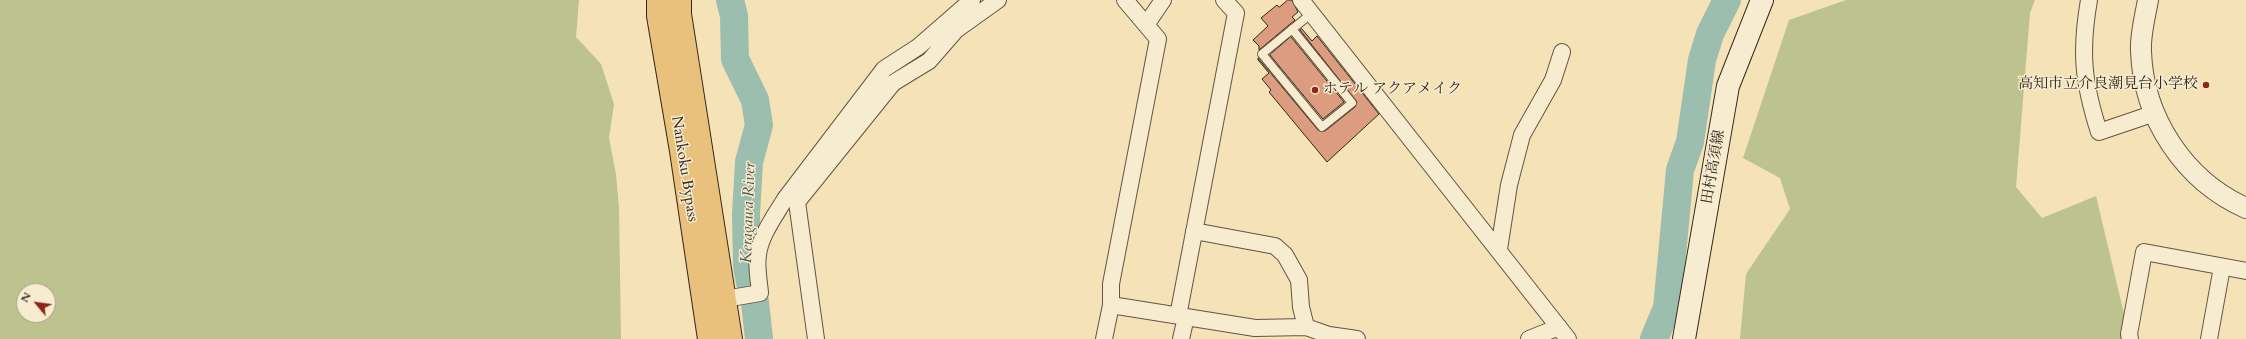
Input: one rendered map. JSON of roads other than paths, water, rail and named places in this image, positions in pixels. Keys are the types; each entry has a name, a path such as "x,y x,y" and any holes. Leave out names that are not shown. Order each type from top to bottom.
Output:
{"highway":[{"name":"Nankoku Bypass","path":"658,0 658,16 681,151 709,339"},
{"name":"Nankoku Bypass","path":"680,0 680,14 731,339"}],"main road":[{"name":"田村高須線","path":"1684,339 1728,86 1762,0"}],"street":[{"path":"725,299 760,293 758,256 761,244 771,223 785,200 884,69 918,48 972,0"},
{"path":"816,339 797,202 893,83 929,61 956,30 998,0"},
{"path":"1104,339 1111,305 1111,284 1158,39 1125,0"},
{"path":"1146,25 1163,0"},
{"path":"1182,339 1182,316 1194,232 1236,13 1224,0"},
{"path":"1301,0 1564,333 1529,339"},
{"path":"2089,0 2084,32 2083,60 2087,95 2099,132 2155,113"},
{"path":"2148,0 2141,50 2146,90 2155,113 2171,144 2192,172 2214,190 2246,208"},
{"path":"1499,249 1509,185 1522,135 1553,80 1562,52"},
{"path":"1194,232 1275,246 1285,255 1299,280 1301,307 1306,327"},
{"path":"2130,339 2128,334 2144,252 2246,271"},
{"path":"2209,339 2222,267"},
{"path":"1111,305 1182,316 1254,333 1306,327 1329,337 1357,339"}],"lane":[{"path":"1292,29 1352,103 1322,127 1262,54 1292,29 1312,13"}],"waterway":[{"name":"Keragawa River","path":"730,0 734,16 735,59 755,100 759,125 749,162 746,214 747,266 751,288"},
{"path":"1654,339 1667,308 1680,170 1690,142 1702,60 1710,34 1727,0"},
{"name":"Keragawa River","path":"755,302 759,339"}],"place":[{"name":"高知市立介良潮見台小学校","path":"2206,85"},
{"name":"ホテル アクアメイク","path":"1315,90"}]}
